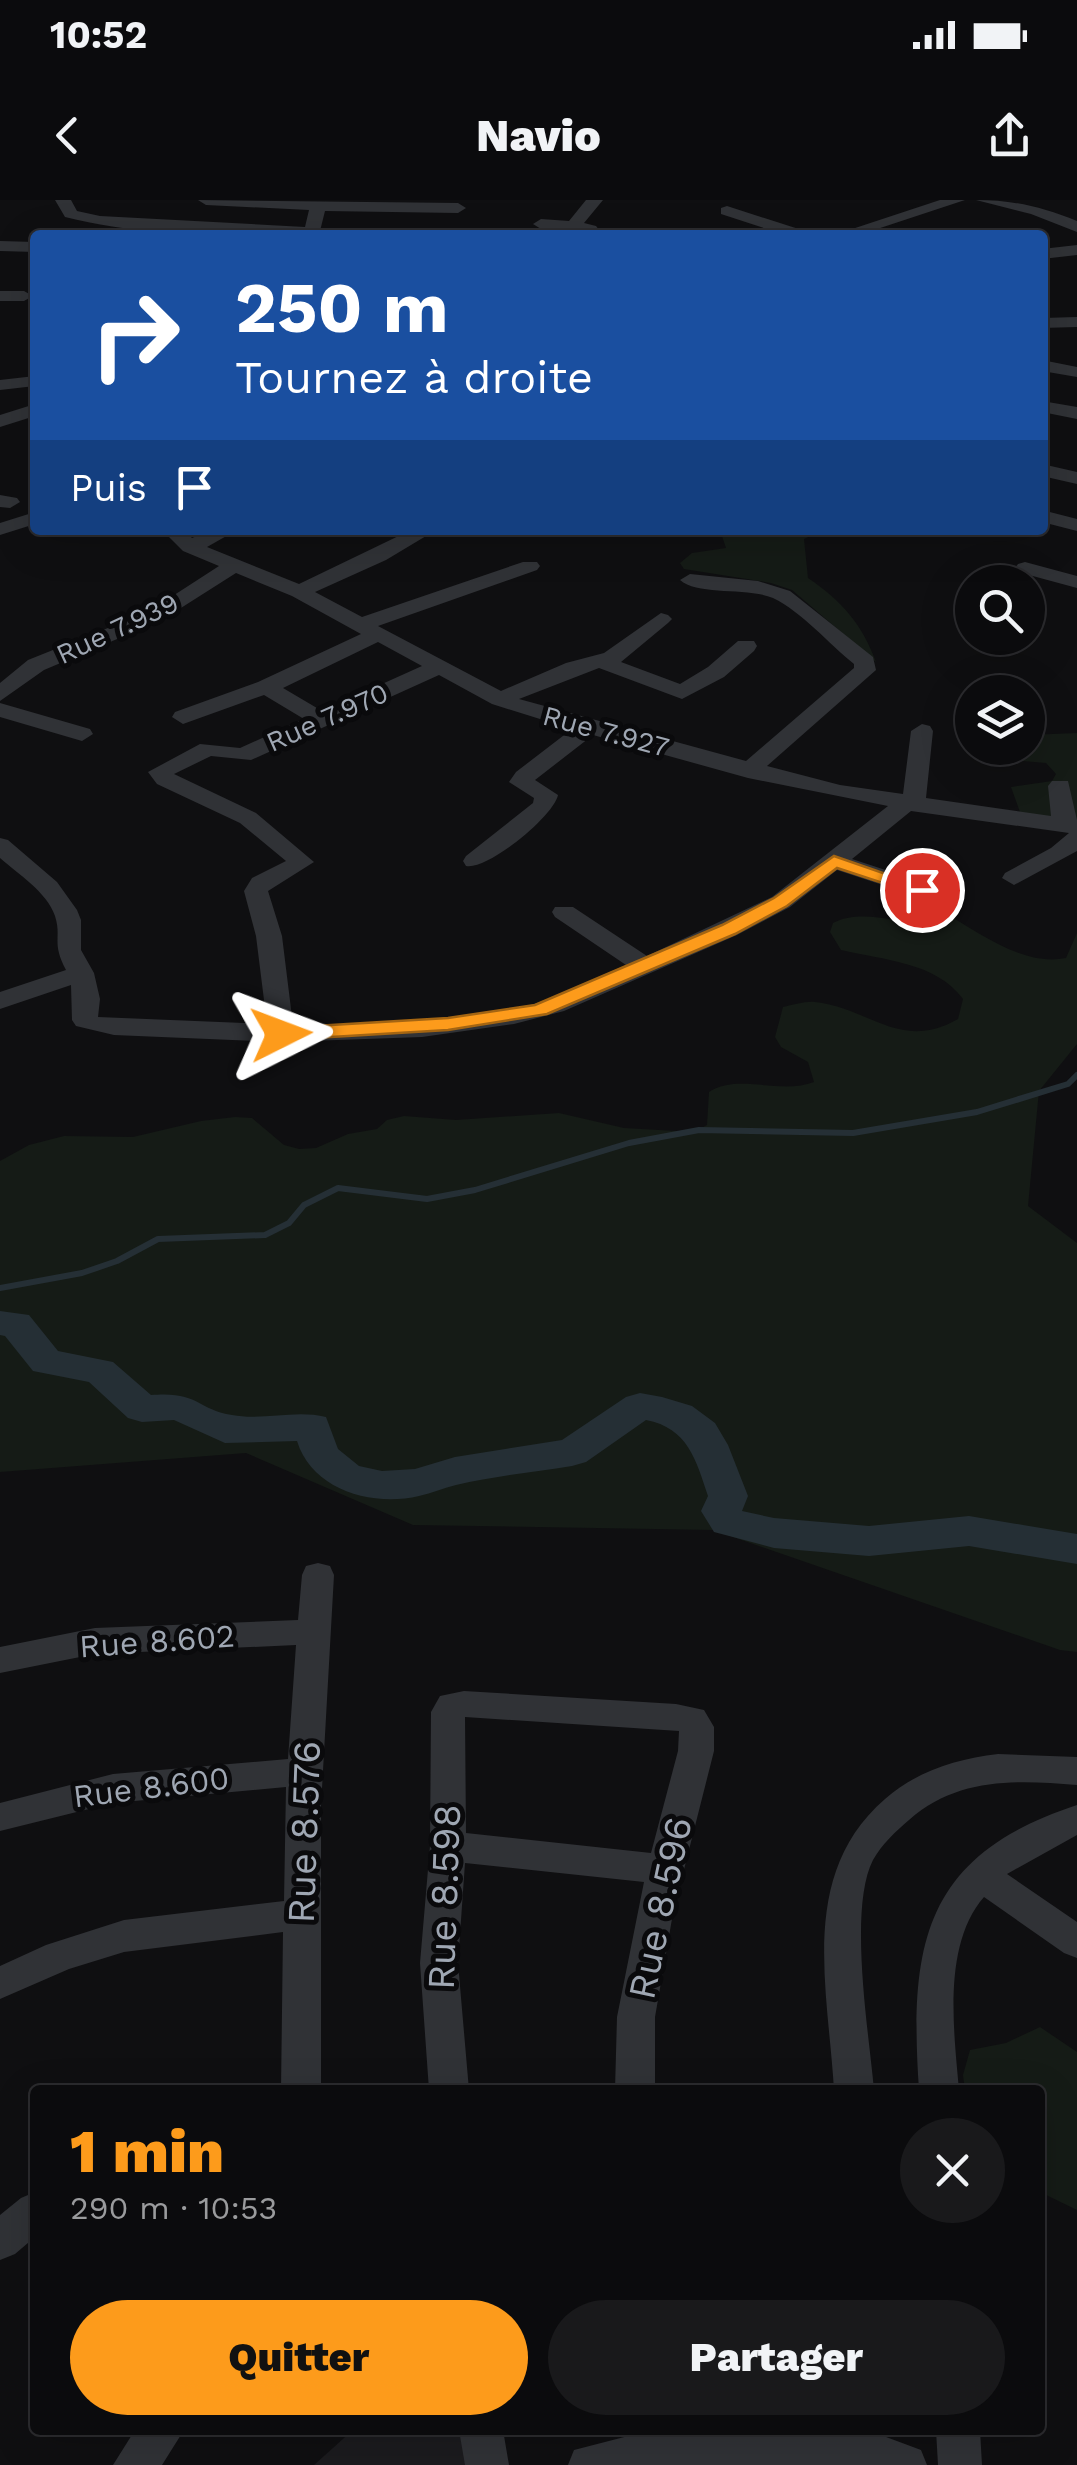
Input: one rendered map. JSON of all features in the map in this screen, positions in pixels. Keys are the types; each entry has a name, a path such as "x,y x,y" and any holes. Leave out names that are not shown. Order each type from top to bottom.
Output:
{"street":[{"path":"63,200 72,214 100,221 226,230"},
{"path":"206,200 458,208"},
{"path":"573,226 595,200"},
{"path":"871,230 911,223 957,200"},
{"path":"984,200 1035,210 1077,227"},
{"path":"312,230 318,206"},
{"path":"727,212 786,230"},
{"path":"542,224 591,230"},
{"path":"0,246 30,246"},
{"path":"1048,253 1077,250"},
{"path":"0,296 24,296"},
{"path":"1048,323 1077,322"},
{"path":"1048,366 1077,372"},
{"path":"3,384 30,381"},
{"path":"3,384 30,398"},
{"path":"1048,407 1077,413"},
{"path":"0,421 30,412"},
{"path":"1048,471 1077,478"},
{"path":"1048,518 1077,525"},
{"path":"0,529 30,520"},
{"name":"Rue 7.927","path":"177,535 190,547 299,592 500,700 586,728 748,771 910,804 1072,829"},
{"path":"190,547 216,535"},
{"path":"299,592 417,535"},
{"name":"Rue 7.939","path":"0,694 42,662 155,616 236,565"},
{"path":"182,716 266,686 367,630 530,566"},
{"path":"1045,574 1077,582"},
{"path":"690,580 758,587 782,594 865,662 865,670 748,771"},
{"path":"500,700 574,668 621,653 661,619"},
{"path":"602,662 682,692 716,672 746,646"},
{"name":"Rue 7.970","path":"281,1034 269,936 256,891 262,883 302,862 248,818 165,779 160,772 208,749 242,755 438,667"},
{"path":"266,686 322,721"},
{"path":"0,710 82,734"},
{"path":"474,861 544,806 546,795 521,782 586,728"},
{"path":"0,845 48,888 65,910 69,920 68,950 81,973 88,999 85,1020 90,1024 281,1034 433,1026 525,1014 555,1005 781,902 910,804 922,731"},
{"path":"1014,878 1060,853 1072,829 1060,786"},
{"path":"834,861 922,890"},
{"path":"564,912 645,966"},
{"path":"0,1000 81,973"},
{"name":"Rue 8.576","path":"301,2085 300,1915 318,1575"},
{"name":"Rue 8.602","path":"0,1660 112,1640 314,1632"},
{"name":"Rue 8.596","path":"452,1705 676,1718 692,1720 698,1727 696,1752 654,1913 636,2017 635,2085"},
{"name":"Rue 8.598","path":"450,2085 439,1962 448,1846 448,1712 452,1705"},
{"path":"854,2085 846,1945 849,1878 868,1837 905,1800 944,1776 1000,1768 1077,1771"},
{"name":"Rue 8.600","path":"0,1816 94,1789 154,1780 305,1772"},
{"path":"939,2085 933,2022 946,1934 960,1902 980,1874 1001,1857 1077,1819"},
{"path":"448,1846 666,1869"},
{"path":"980,1874 1077,1942"},
{"path":"0,1983 58,1956 124,1936 300,1915"},
{"path":"0,2242 30,2215"},
{"path":"135,2465 158,2435"},
{"path":"482,2435 487,2465"},
{"path":"958,2435 960,2465"},
{"path":"590,2465 637,2450 881,2449"}],"shaded area":[{"path":"722,535 812,535 804,539 808,578 850,614 876,662 792,590 684,569 680,563 692,553 726,548"},
{"path":"1077,733 1077,832 1021,815 1011,787 1052,781 1056,774 1045,763 1045,734"},
{"path":"941,911 1001,945 1033,957 1066,958 1077,933 1077,1044 1039,1091 1028,1206 1077,1243 1077,1652 1060,1650 713,1530 413,1525 246,1453 0,1472 0,1161 29,1145 64,1136 133,1137 235,1117 252,1118 284,1145 299,1149 316,1148 348,1134 377,1129 387,1120 404,1116 456,1120 559,1113 624,1128 694,1132 707,1125 709,1092 720,1087 814,1082 808,1062 781,1047 775,1037 783,1007 815,1002 902,1030 937,1028 958,1019 963,999 938,977 908,964 841,950 830,932 833,923 854,917 923,925"},
{"path":"1040,2027 1077,2052 1077,2210 1045,2194 1045,2085 964,2085 970,2050 1006,2043"},
{"path":"347,2435 471,2435 476,2465 314,2465"}],"waterway":[{"path":"0,1288 82,1273 117,1261 158,1239 265,1235 289,1223 304,1205 338,1188 427,1199 475,1190 629,1143 699,1130 853,1133 977,1112 1068,1084 1077,1075"},
{"path":"0,1323 16,1324 46,1362 100,1371 142,1409 179,1406 225,1429 312,1427 321,1456 347,1477 382,1485 416,1483 455,1471 572,1452 640,1406 679,1416 701,1433 728,1496 721,1511 728,1522 774,1533 869,1541 969,1531 1077,1549"}],"route":[{"path":"281,1034 448,1024 540,1010 728,930 781,902 834,861 922,890"}]}
